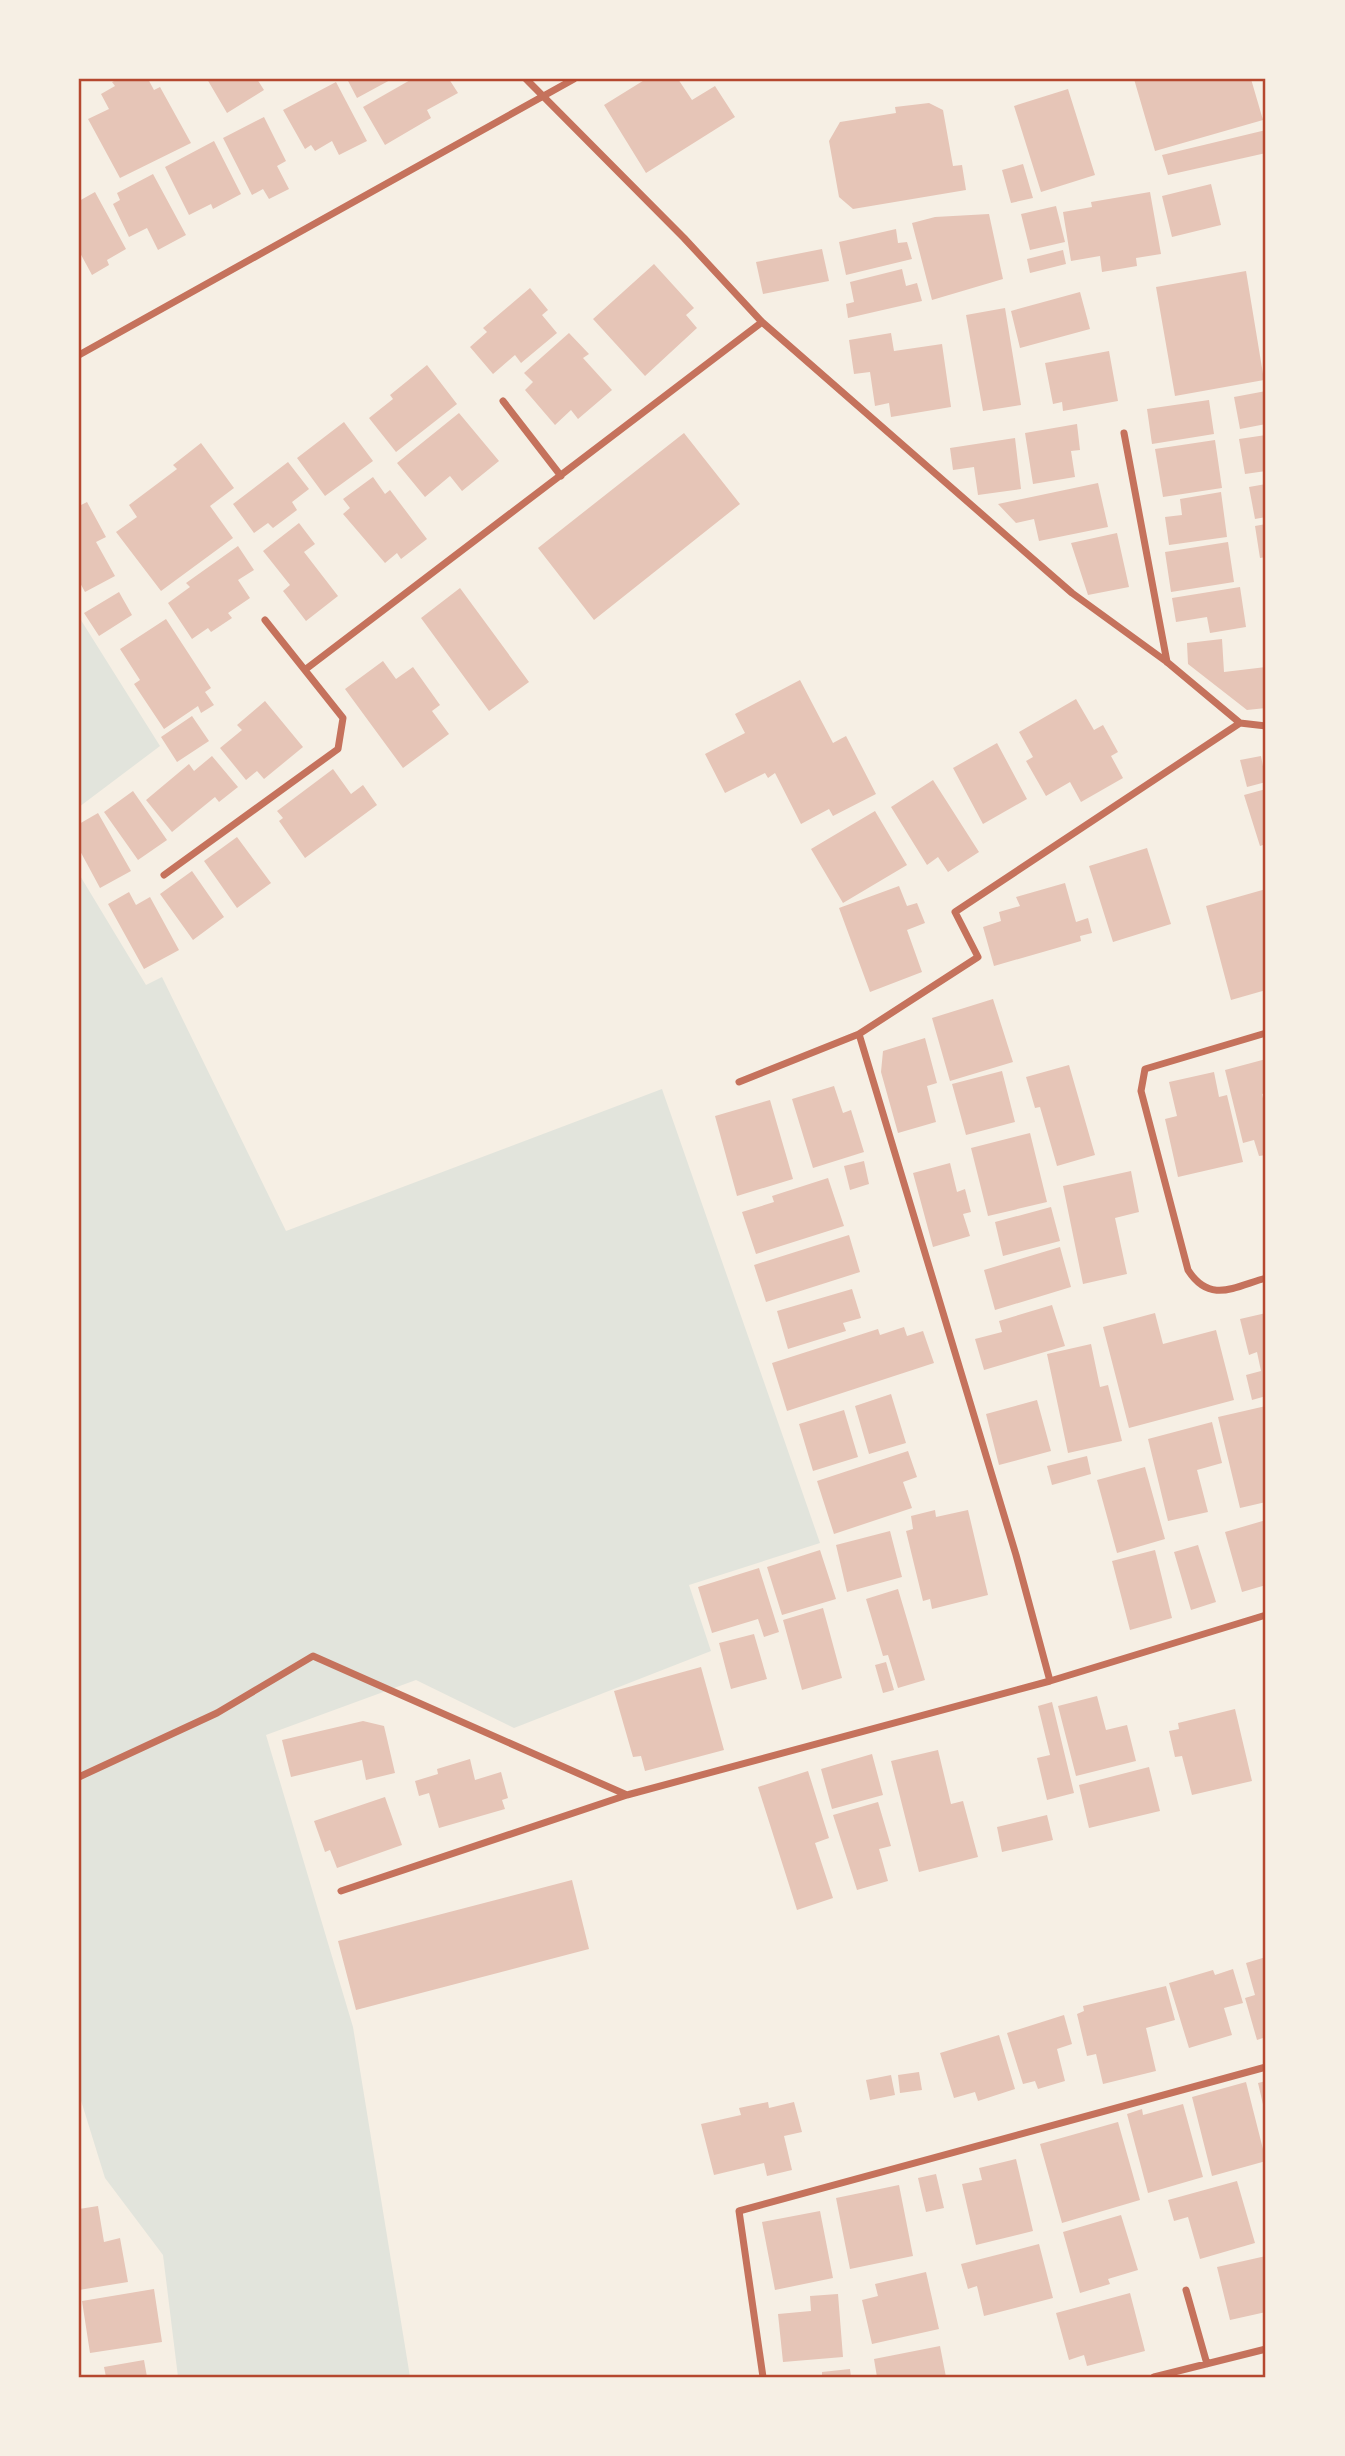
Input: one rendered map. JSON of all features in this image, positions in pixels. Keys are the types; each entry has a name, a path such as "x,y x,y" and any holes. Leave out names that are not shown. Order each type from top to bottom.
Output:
{"street":[{"path":"526,79 684,238 762,322 1072,593 1167,662 1240,723 1266,726"},
{"path":"79,355 574,79"},
{"path":"306,669 762,322"},
{"path":"503,401 561,476"},
{"path":"1124,433 1167,662"},
{"path":"163,875 338,749 343,718 265,620"},
{"path":"739,1082 859,1034 978,957 955,912 1240,723"},
{"path":"1266,1033 1145,1069 1140,1091 1188,1270 1199,1286 1216,1292 1266,1278"},
{"path":"859,1034 1016,1555 1049,1681"},
{"path":"341,1891 627,1795 1049,1681 1266,1615"},
{"path":"79,1777 217,1713 313,1656 627,1795"},
{"path":"763,2377 739,2211 1266,2067"},
{"path":"1186,2290 1208,2364"},
{"path":"1154,2377 1266,2349"}],"shaded area":[{"path":"79,617 160,746 79,807"},
{"path":"79,874 146,985 162,977 286,1231 662,1089 820,1543 689,1585 711,1651 514,1728 416,1680 266,1735 353,2027 410,2377 178,2377 163,2255 105,2178 79,2094"}],"building":[{"path":"118,79 148,79 154,90 160,87 191,143 120,178 88,119 109,109 101,94 115,86 112,82"},
{"path":"207,79 257,79 264,90 227,113"},
{"path":"347,79 392,79 357,98"},
{"path":"412,79 449,79 458,93 427,110 431,118 385,145 363,107"},
{"path":"646,79 678,79 692,100 715,86 735,117 646,173 604,105"},
{"path":"1134,79 1251,79 1263,120 1155,151"},
{"path":"336,82 367,141 339,155 332,141 315,151 311,145 305,149 283,110"},
{"path":"1068,89 1095,175 1041,192 1014,106"},
{"path":"929,103 943,110 953,166 962,165 966,190 853,209 839,197 829,141 840,122 896,113 895,107"},
{"path":"264,117 286,161 277,166 289,189 269,199 263,189 252,195 223,138"},
{"path":"1266,130 1266,153 1168,175 1162,155"},
{"path":"214,141 241,194 213,209 211,204 189,215 165,167"},
{"path":"1023,164 1033,198 1011,203 1002,170"},
{"path":"153,174 186,235 158,250 147,228 129,237 113,204 120,200 117,193"},
{"path":"1211,184 1221,225 1172,237 1162,196"},
{"path":"95,192 126,249 107,260 109,265 92,275 79,251 79,201"},
{"path":"1150,192 1161,254 1136,258 1137,266 1102,272 1100,256 1071,261 1063,212 1092,207 1091,202"},
{"path":"1056,206 1065,242 1030,250 1021,214"},
{"path":"989,214 1003,279 932,300 912,223 935,217"},
{"path":"896,229 898,243 907,242 912,259 846,275 839,242"},
{"path":"822,249 829,281 763,294 756,262"},
{"path":"1063,250 1066,264 1030,273 1027,259"},
{"path":"654,264 694,308 686,315 697,328 645,376 593,319"},
{"path":"902,269 906,286 917,283 922,301 848,318 846,304 854,302 850,282"},
{"path":"1246,271 1264,380 1175,396 1156,287"},
{"path":"530,288 548,310 542,315 557,333 521,363 515,355 493,374 470,347 487,332 483,328"},
{"path":"1080,292 1090,329 1020,348 1011,311"},
{"path":"1005,308 1021,405 983,411 966,315"},
{"path":"569,333 589,354 583,358 612,390 578,419 571,410 555,425 525,390 533,382 524,373"},
{"path":"891,333 894,351 942,344 951,407 891,417 889,403 875,406 870,372 854,374 849,340"},
{"path":"1109,351 1118,401 1063,411 1062,402 1053,404 1045,363"},
{"path":"427,365 457,404 396,452 369,418 393,399 390,395"},
{"path":"1266,391 1266,424 1240,429 1234,397"},
{"path":"1209,400 1214,434 1152,444 1147,409"},
{"path":"459,413 499,461 462,491 450,476 425,497 397,463"},
{"path":"344,422 373,461 325,496 297,458"},
{"path":"1077,424 1080,450 1071,451 1075,477 1033,484 1025,433"},
{"path":"684,433 740,504 594,620 538,548"},
{"path":"1266,435 1266,471 1245,474 1239,439"},
{"path":"1015,438 1021,489 978,495 974,467 953,470 950,448"},
{"path":"1215,440 1222,488 1163,497 1155,449"},
{"path":"201,443 234,488 210,506 233,538 161,591 116,532 137,517 129,505 177,469 173,465"},
{"path":"288,462 309,489 292,502 297,510 273,528 268,523 254,533 233,504"},
{"path":"373,477 385,494 390,490 427,539 401,559 397,553 385,563 343,514 350,508 343,499"},
{"path":"1098,483 1108,527 1039,541 1034,519 1016,523 998,504"},
{"path":"1266,484 1266,517 1255,519 1249,487"},
{"path":"1221,492 1227,537 1169,545 1165,517 1182,515 1180,499"},
{"path":"79,500 81,505 87,502 106,537 96,542 115,576 85,592 79,581"},
{"path":"299,523 315,544 304,552 338,596 306,621 283,591 290,585 263,551"},
{"path":"1266,524 1266,557 1260,558 1255,526"},
{"path":"1117,533 1129,587 1088,595 1071,543"},
{"path":"1228,542 1234,582 1171,592 1165,552"},
{"path":"238,546 254,570 238,580 250,598 228,613 232,618 211,632 208,628 192,639 168,603 190,587 186,583"},
{"path":"1240,587 1246,627 1210,633 1207,617 1176,622 1172,598"},
{"path":"460,588 529,682 489,711 421,618"},
{"path":"119,592 132,615 99,636 84,613"},
{"path":"166,619 211,688 205,692 214,705 201,713 198,706 164,729 134,684 140,680 120,649"},
{"path":"1222,639 1224,672 1266,667 1266,708 1247,710 1188,664 1187,643"},
{"path":"383,661 396,679 413,667 440,705 432,711 449,734 403,768 345,689"},
{"path":"800,680 833,743 846,736 876,794 833,816 829,809 801,824 775,773 768,778 765,773 725,793 705,754 745,733 735,714"},
{"path":"1076,699 1094,730 1103,725 1118,752 1111,756 1123,778 1081,802 1070,782 1046,796 1026,761 1033,757 1019,732"},
{"path":"265,701 303,747 264,779 257,771 246,780 220,748 242,730 237,725"},
{"path":"192,716 209,741 177,762 161,737"},
{"path":"997,743 1027,799 983,824 953,768"},
{"path":"212,756 238,787 219,802 215,797 172,832 146,800 189,764 194,771"},
{"path":"1261,756 1266,782 1247,787 1240,760"},
{"path":"333,769 351,794 363,785 377,805 305,858 279,821 283,818 277,811"},
{"path":"933,780 979,852 948,872 938,857 927,865 891,807"},
{"path":"1266,789 1266,844 1260,846 1244,795"},
{"path":"133,791 167,840 138,860 104,812"},
{"path":"875,811 907,865 843,903 811,849"},
{"path":"98,813 131,871 100,888 79,849 79,824"},
{"path":"237,837 271,883 237,908 204,861"},
{"path":"1147,848 1171,924 1113,942 1089,866"},
{"path":"192,871 224,917 193,940 160,894"},
{"path":"1065,883 1076,922 1088,918 1092,933 1080,936 1081,941 994,966 983,927 1001,921 999,912 1020,906 1016,897"},
{"path":"899,886 907,906 917,903 925,923 907,930 922,972 870,992 839,908"},
{"path":"1266,889 1266,990 1231,1000 1206,906"},
{"path":"129,892 136,905 150,897 179,950 144,969 108,904"},
{"path":"993,999 1013,1062 950,1081 932,1018"},
{"path":"925,1038 937,1083 927,1086 936,1122 898,1133 881,1072 883,1051"},
{"path":"1266,1059 1266,1093 1262,1094 1266,1111 1266,1155 1259,1156 1254,1140 1243,1143 1225,1070"},
{"path":"1069,1065 1095,1155 1057,1166 1040,1107 1035,1108 1026,1077"},
{"path":"1002,1071 1015,1122 966,1135 952,1084"},
{"path":"1214,1072 1219,1097 1227,1095 1243,1162 1178,1177 1165,1119 1177,1116 1169,1082"},
{"path":"834,1086 843,1113 851,1110 864,1152 813,1168 792,1099"},
{"path":"770,1100 793,1179 737,1196 715,1116"},
{"path":"1030,1133 1047,1202 988,1216 971,1148"},
{"path":"864,1161 869,1184 850,1190 844,1166"},
{"path":"950,1163 957,1192 965,1189 971,1212 963,1214 970,1236 933,1247 913,1173"},
{"path":"1131,1171 1139,1212 1115,1218 1127,1274 1083,1284 1063,1186"},
{"path":"828,1178 844,1226 756,1254 742,1212 774,1202 772,1196"},
{"path":"1051,1207 1060,1241 1003,1256 995,1222"},
{"path":"849,1235 860,1272 766,1302 754,1265"},
{"path":"1060,1247 1071,1287 995,1310 984,1270"},
{"path":"852,1289 861,1318 843,1323 846,1331 788,1349 777,1311"},
{"path":"1052,1305 1065,1346 984,1370 975,1339 1002,1332 999,1321"},
{"path":"1155,1313 1163,1344 1216,1330 1234,1400 1129,1428 1103,1327"},
{"path":"1266,1313 1266,1396 1252,1400 1246,1375 1261,1371 1257,1352 1249,1355 1240,1319"},
{"path":"904,1327 907,1336 923,1331 934,1363 787,1411 772,1363 878,1329 880,1335"},
{"path":"1091,1344 1100,1387 1108,1385 1122,1441 1068,1453 1047,1354"},
{"path":"891,1394 906,1443 869,1454 855,1406"},
{"path":"1037,1400 1051,1451 999,1465 986,1414"},
{"path":"1266,1406 1266,1502 1240,1508 1218,1417"},
{"path":"844,1410 858,1457 813,1471 799,1424"},
{"path":"1212,1422 1222,1463 1197,1470 1208,1512 1168,1521 1148,1439"},
{"path":"908,1451 917,1477 903,1482 912,1508 834,1534 817,1481"},
{"path":"1087,1456 1091,1474 1052,1485 1047,1466"},
{"path":"1145,1467 1165,1539 1117,1553 1097,1480"},
{"path":"935,1510 936,1517 968,1510 988,1595 932,1609 930,1599 923,1601 906,1531 913,1529 911,1516"},
{"path":"1266,1520 1266,1585 1242,1592 1225,1532"},
{"path":"890,1531 902,1577 847,1592 836,1545"},
{"path":"1198,1545 1216,1602 1191,1610 1174,1552"},
{"path":"820,1550 836,1599 782,1615 767,1567"},
{"path":"1155,1550 1172,1618 1130,1630 1112,1561"},
{"path":"759,1568 779,1632 764,1637 758,1619 712,1633 698,1587"},
{"path":"898,1589 925,1680 898,1688 888,1655 883,1656 866,1599"},
{"path":"823,1608 842,1678 802,1690 783,1620"},
{"path":"754,1634 767,1679 731,1689 719,1643"},
{"path":"886,1662 894,1690 883,1693 875,1665"},
{"path":"701,1667 724,1750 645,1771 641,1756 633,1757 614,1691"},
{"path":"1097,1696 1106,1730 1127,1725 1136,1761 1076,1776 1058,1706"},
{"path":"1052,1702 1074,1793 1047,1800 1037,1758 1050,1755 1038,1706"},
{"path":"1235,1709 1252,1781 1192,1795 1182,1756 1175,1757 1169,1731 1179,1729 1178,1723"},
{"path":"363,1721 384,1726 395,1773 366,1780 362,1760 291,1777 282,1740"},
{"path":"938,1750 951,1804 963,1801 978,1857 919,1872 891,1761"},
{"path":"872,1754 883,1795 832,1809 821,1769"},
{"path":"470,1759 475,1780 501,1772 508,1798 502,1800 505,1809 439,1828 429,1793 419,1796 415,1781 438,1774 437,1769"},
{"path":"1149,1767 1160,1811 1089,1828 1079,1785"},
{"path":"808,1771 829,1838 815,1843 833,1898 797,1910 758,1787"},
{"path":"385,1797 402,1845 337,1868 330,1850 325,1852 314,1821"},
{"path":"878,1802 891,1846 879,1849 888,1881 857,1890 833,1815"},
{"path":"1047,1815 1053,1840 1002,1852 997,1827"},
{"path":"572,1880 589,1949 356,2010 338,1941"},
{"path":"1266,1957 1266,2037 1257,2040 1245,1998 1255,1995 1246,1963"},
{"path":"1233,1969 1243,2003 1224,2008 1232,2035 1189,2048 1169,1983 1213,1970 1215,1975"},
{"path":"1166,1986 1175,2020 1146,2028 1156,2071 1103,2084 1096,2054 1087,2056 1077,2014 1084,2011 1083,2006"},
{"path":"1064,2015 1072,2044 1057,2049 1065,2081 1038,2089 1035,2081 1023,2084 1007,2033"},
{"path":"999,2035 1015,2089 978,2101 975,2092 954,2098 940,2053"},
{"path":"919,2072 922,2090 900,2093 898,2075"},
{"path":"891,2075 895,2095 870,2100 866,2080"},
{"path":"1266,2081 1266,2112 1265,2113 1258,2083"},
{"path":"1246,2082 1266,2161 1212,2176 1192,2097"},
{"path":"768,2102 769,2108 794,2102 802,2132 784,2136 792,2170 767,2176 764,2163 714,2175 701,2124 741,2115 739,2108"},
{"path":"1183,2104 1203,2177 1148,2193 1127,2114 1142,2109 1143,2115"},
{"path":"1118,2122 1140,2200 1062,2223 1040,2144"},
{"path":"1016,2159 1033,2231 976,2245 962,2184 982,2180 979,2168"},
{"path":"936,2174 944,2208 926,2212 918,2178"},
{"path":"1237,2181 1255,2243 1200,2259 1188,2217 1174,2221 1168,2200"},
{"path":"899,2185 913,2256 850,2269 836,2198"},
{"path":"98,2206 104,2242 120,2238 128,2282 79,2290 79,2209"},
{"path":"820,2211 833,2278 775,2290 762,2222"},
{"path":"1121,2215 1138,2270 1108,2279 1110,2284 1080,2293 1063,2232"},
{"path":"1039,2244 1053,2298 984,2316 977,2286 968,2289 961,2264"},
{"path":"1266,2256 1266,2312 1230,2320 1217,2267"},
{"path":"926,2272 939,2329 872,2344 862,2300 878,2296 875,2284"},
{"path":"154,2289 162,2342 90,2353 82,2301"},
{"path":"1130,2293 1145,2351 1087,2366 1084,2355 1069,2360 1056,2313"},
{"path":"838,2294 843,2357 783,2362 778,2314 811,2311 810,2296"},
{"path":"940,2346 946,2377 877,2377 874,2359"},
{"path":"144,2360 147,2377 106,2377 104,2367"},
{"path":"850,2369 851,2377 822,2377 822,2372"}]}
